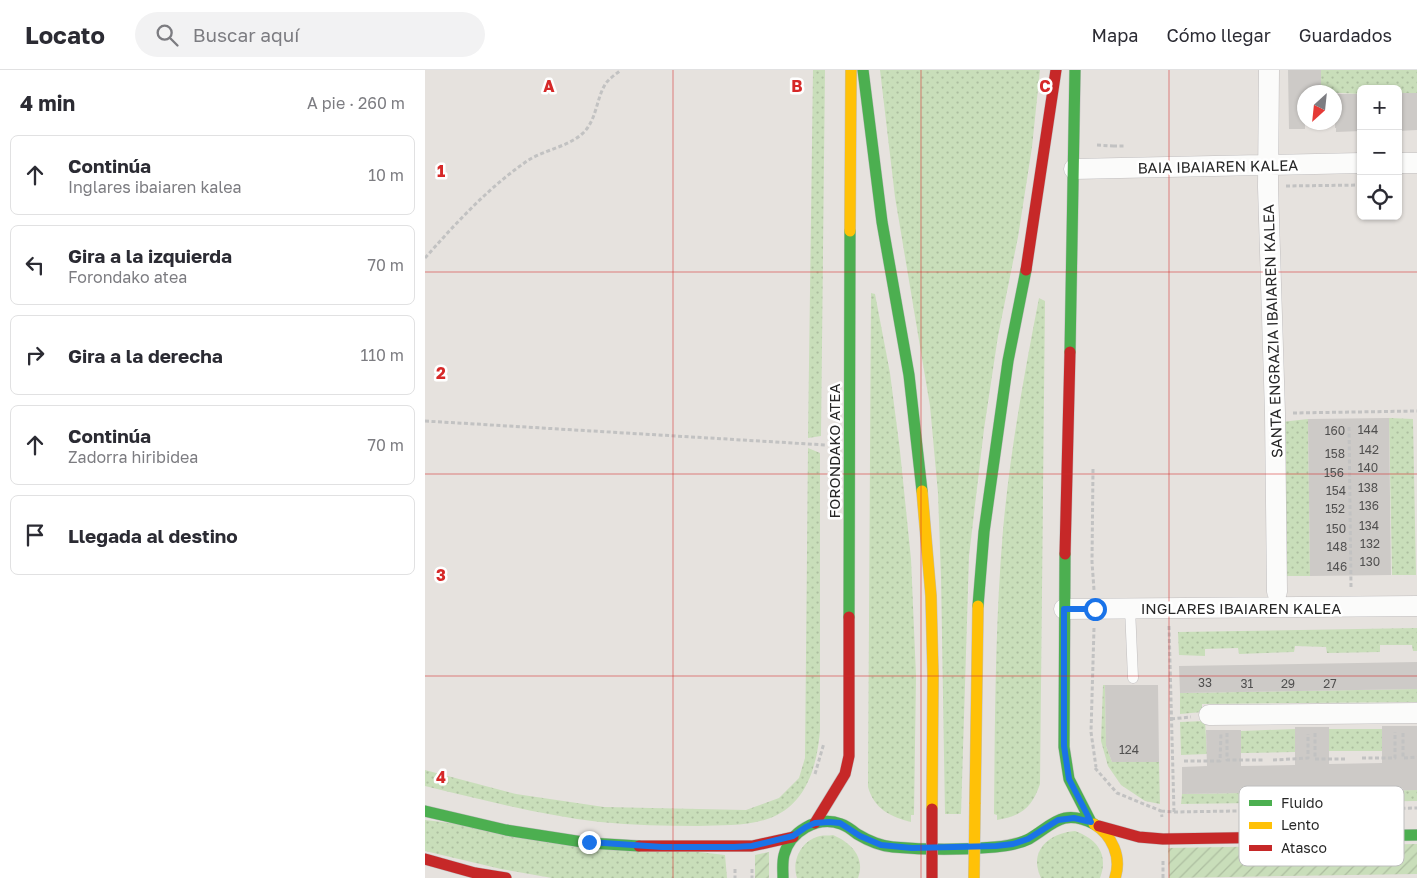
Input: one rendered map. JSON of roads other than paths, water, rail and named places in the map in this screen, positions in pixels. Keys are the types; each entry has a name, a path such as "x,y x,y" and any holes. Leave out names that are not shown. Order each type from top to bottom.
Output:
{"main road":[{"name":"FORONDAKO ATEA","path":"815,823 845,774 849,756 851,70"},
{"path":"863,70 882,222 910,384 929,553 933,675 932,878"},
{"path":"974,878 978,602 984,532 1008,361 1023,290 1035,215 1055,70"},
{"path":"1075,70 1064,609 1065,756 1069,779 1095,824 1110,840 1117,862 1115,878"},
{"path":"425,811 506,830 589,842 662,847 752,846 793,836 815,823 829,822 840,823 860,836 881,845 912,848 996,846 1013,844 1028,839 1058,820 1074,818 1139,837 1163,839 1239,838"},
{"path":"1404,835 1417,835"},
{"path":"783,878 782,858 793,836"},
{"path":"425,859 475,873 506,878"}],"street":[{"name":"SANTA ENGRAZIA IBAIAREN KALEA","path":"1269,70 1277,592"},
{"path":"1402,163 1417,163"},
{"name":"BAIA IBAIAREN KALEA","path":"1074,169 1357,164"},
{"name":"INGLARES IBAIAREN KALEA","path":"1064,609 1417,606"},
{"path":"1219,715 1405,713"}],"lane":[{"path":"1130,608 1133,678"}]}
